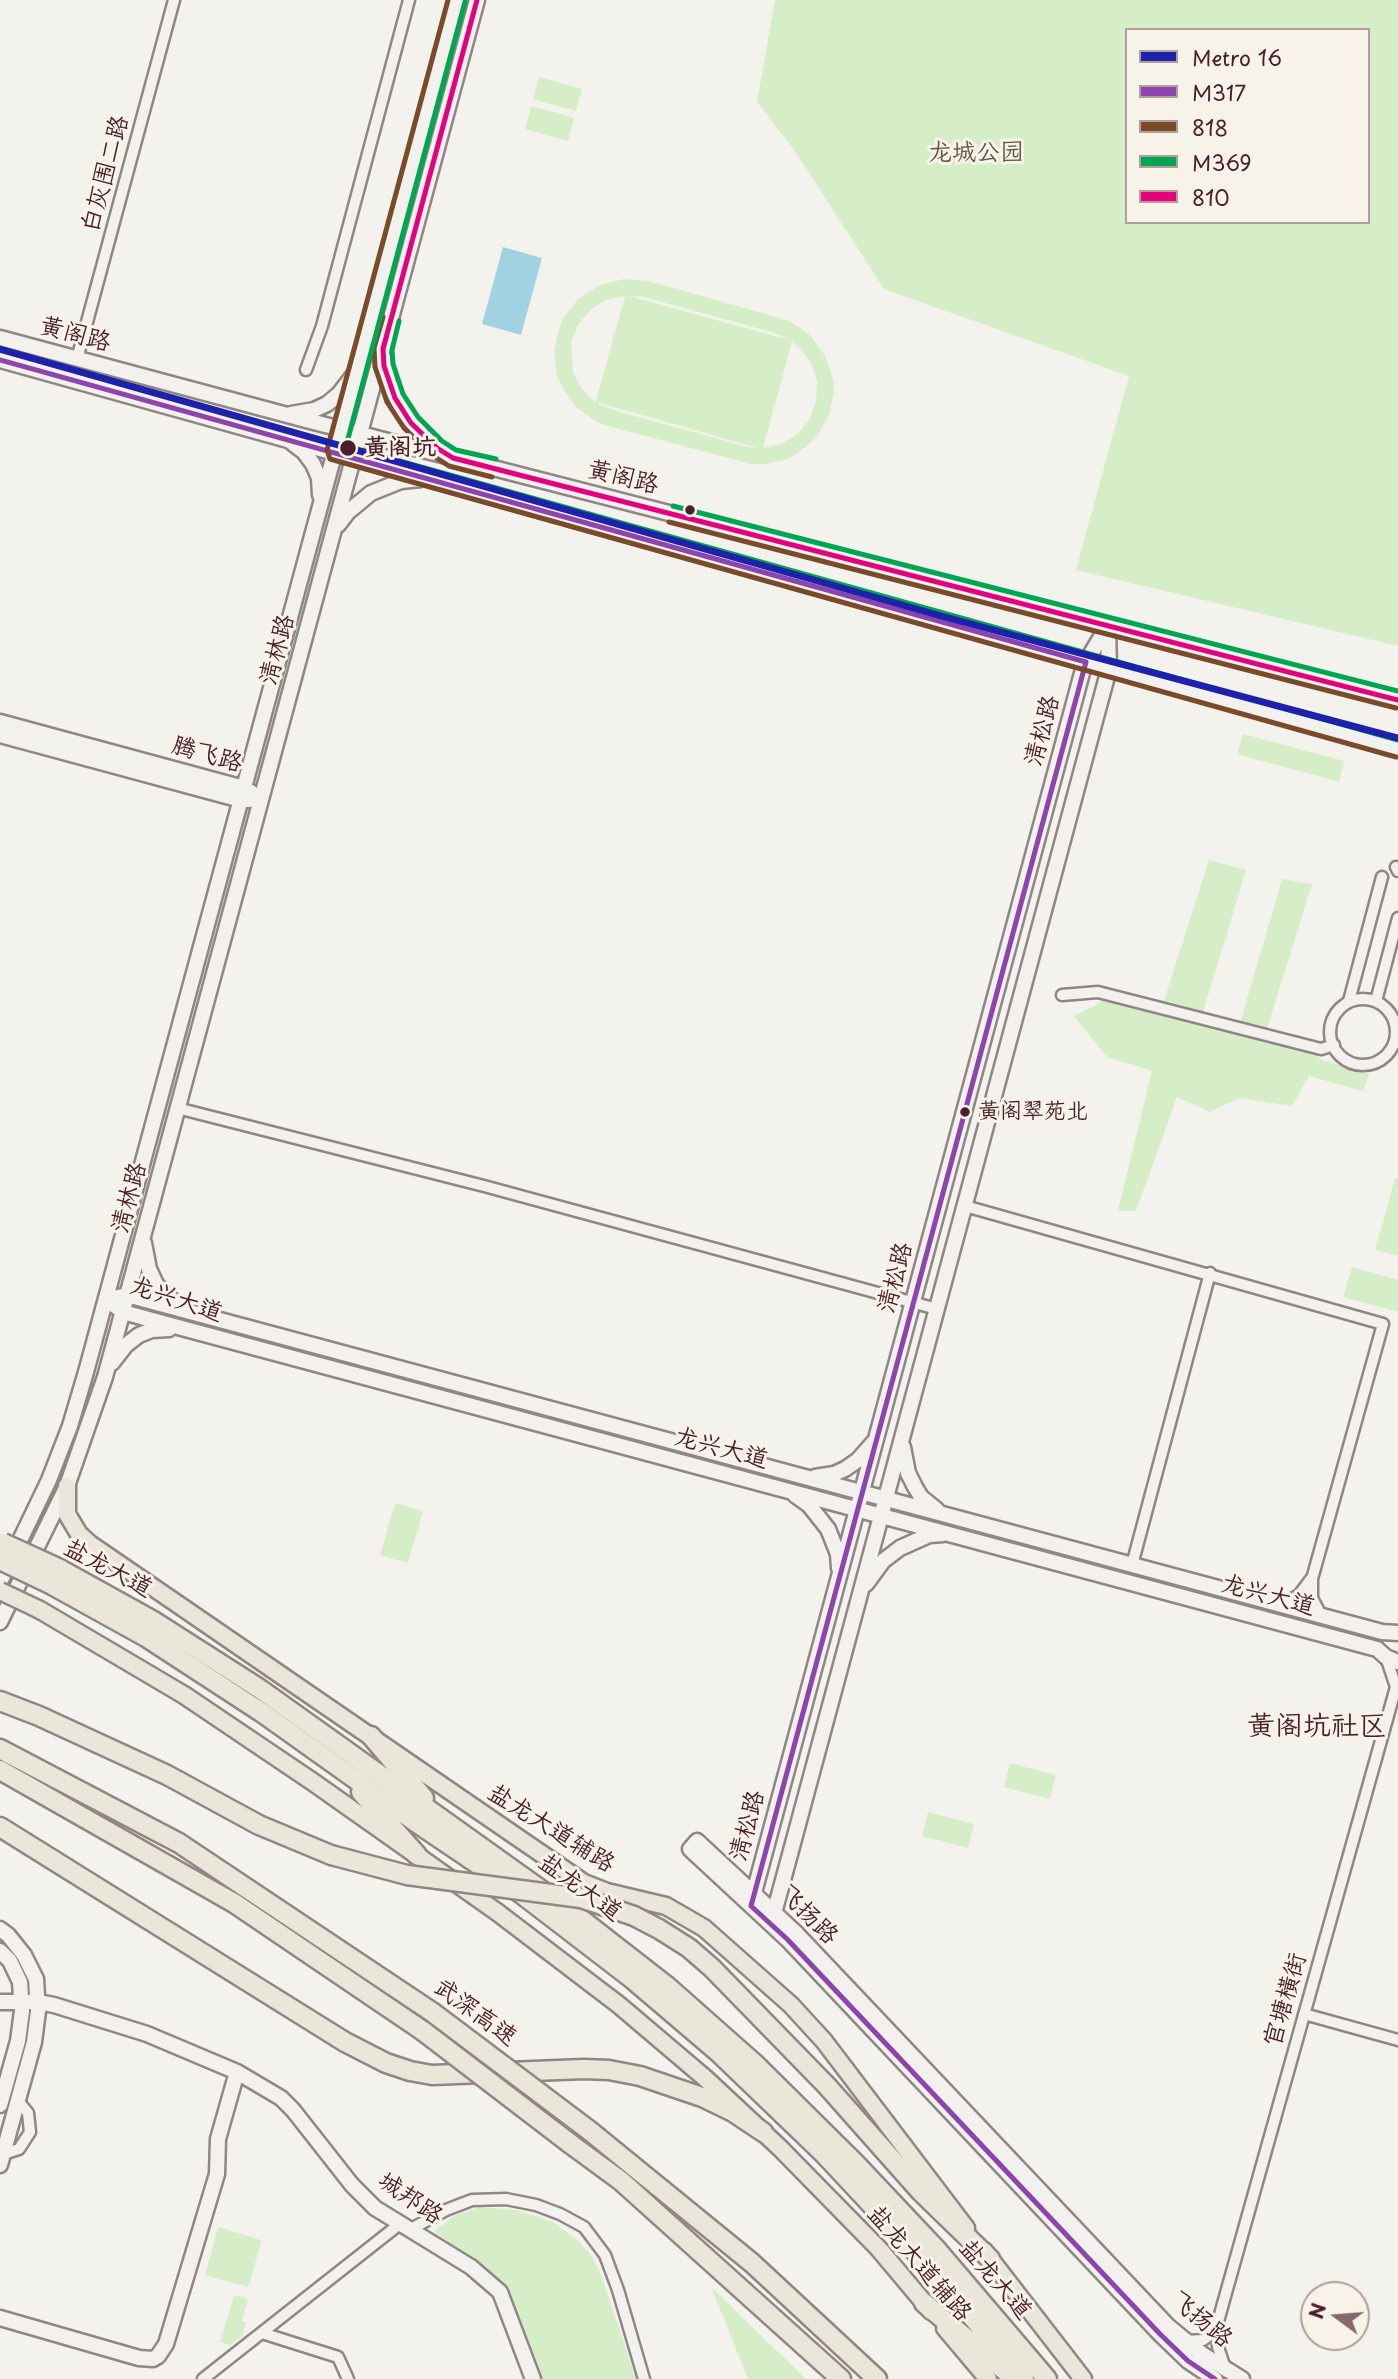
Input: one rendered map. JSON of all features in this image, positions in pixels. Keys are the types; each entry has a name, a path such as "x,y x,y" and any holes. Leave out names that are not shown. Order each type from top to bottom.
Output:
{"highway":[{"name":"盐龙大道","path":"1,1548 209,1655 621,1949 754,2063 899,2208 984,2303 1040,2377"},
{"name":"盐龙大道","path":"56,1577 261,1712 519,1892 631,1978 710,2045 776,2107 878,2211 972,2316 1040,2377"},
{"path":"0,1701 167,1775 260,1825 331,1855 407,1875 581,1898 634,1916 659,1929 689,1948 712,1968 827,2085 922,2192 990,2259"},
{"path":"371,1737 442,1820"},
{"name":"武深高速","path":"0,1749 179,1843 432,2012 590,2131 752,2263 877,2379"},
{"path":"340,1768 417,1855"},
{"name":"武深高速","path":"0,1770 234,1903 423,2031 621,2181 841,2379"},
{"path":"0,1827 333,2035 386,2063 432,2075 609,2070 640,2076 702,2097 733,2112 763,2132"},
{"path":"924,2303 1015,2379"}],"main road":[{"name":"清林路","path":"0,1582 26,1529 69,1426 106,1299 457,0"},
{"name":"清林路","path":"105,1377 477,0"},
{"path":"388,253 407,258"},
{"name":"黄阁路","path":"0,338 283,414 1398,700"},
{"path":"383,349 389,383 403,411 423,436 453,458"},
{"name":"黄阁路","path":"0,360 1398,749"},
{"path":"283,414 298,414 327,404 339,394 359,365"},
{"path":"277,436 304,452 313,464 319,478 319,511"},
{"path":"332,536 348,512 371,494 401,481 432,479"},
{"name":"清松路","path":"752,1900 1086,662 1108,626"},
{"name":"清松路","path":"771,1917 1110,668 1108,626"},
{"name":"腾飞路","path":"0,722 261,799"},
{"name":"腾飞路","path":"0,735 243,794"},
{"path":"144,1232 144,1251 156,1283 176,1304 192,1312"},
{"name":"龙兴大道","path":"106,1299 127,1295 1382,1632 1398,1633"},
{"name":"龙兴大道","path":"106,1299 122,1312 1377,1648 1392,1660"},
{"path":"206,1335 211,1318"},
{"path":"0,1622 67,1486 105,1377 114,1359 139,1335 152,1330 187,1330"},
{"path":"806,1477 820,1477 845,1469 867,1451 876,1439"},
{"path":"902,1439 903,1457 915,1487 931,1506 944,1514"},
{"name":"盐龙大道辅路","path":"67,1486 67,1514 71,1525 84,1539 584,1883 607,1892 666,1906 704,1928 791,2006 824,2041 1083,2379"},
{"path":"785,1490 809,1505 828,1529 838,1554 838,1581"},
{"path":"860,1594 883,1561 900,1548 929,1535 948,1533"},
{"name":"盐龙大道辅路","path":"0,1591 40,1610 184,1695 417,1855 537,1941 619,2005 705,2078 763,2132 879,2249 988,2379"},
{"name":"飞扬路","path":"752,1900 771,1917 1160,2334 1188,2361 1221,2375 1242,2379"},
{"name":"飞扬路","path":"771,1917 797,1934 1185,2341 1221,2375"},
{"path":"0,1929 24,1955 36,1979 38,2002 34,2042 2,2159"},
{"path":"0,1951 10,1961 20,1982 21,2002 18,2041 1,2099"},
{"path":"0,2002 21,2002"},
{"name":"城邦路","path":"21,2002 54,2005 147,2034 237,2072 269,2090 288,2104 352,2185 375,2208 471,2267 500,2292 533,2379"},
{"path":"0,2319 131,2357 146,2359 158,2356 166,2344 217,2174 218,2139 237,2072"}],"street":[{"name":"白灰围二路","path":"77,359 174,0"},
{"path":"306,370 322,326 409,0"},
{"path":"1349,1001 1376,1001 1388,1010 1397,1022 1396,1040 1384,1058 1363,1065 1352,1063 1342,1057 1334,1045 1331,1027 1334,1016 1349,1001 1382,877"},
{"path":"1376,1001 1398,918"},
{"path":"1062,995 1098,992 1321,1049 1334,1045"},
{"path":"177,1108 484,1186 937,1309"},
{"path":"965,1206 1383,1324 1312,1579 1312,1598 1321,1615"},
{"path":"1132,1565 1210,1273"},
{"path":"1282,1605 1299,1594 1312,1579"},
{"name":"官塘横街","path":"1221,2375 1217,2325 1397,1686 1392,1660"},
{"path":"1304,2014 1398,2040"},
{"path":"203,2379 406,2226 472,2200 506,2199 536,2205 584,2227 605,2255 644,2379"},
{"path":"1185,2341 1203,2340 1217,2325"},
{"path":"262,2333 338,2357 348,2379"}],"green space":[{"name":"龙城公园","path":"775,0 1398,0 1398,646 1076,570 1129,376 884,289 795,151 757,102"},
{"path":"539,77 582,89 576,111 533,99"},
{"path":"531,106 574,118 568,141 525,129"},
{"path":"624,279 648,281 780,318 811,336 825,356 834,391 829,415 817,437 787,459 751,464 608,426 577,408 557,377 554,352 564,317 579,298 600,285","holes":["625,296 595,402 582,389 573,372 571,343 578,325 590,310 606,300","629,296 644,297 775,333 789,340","792,342 811,363 817,381 816,401 810,419 798,434 781,444 763,448","599,403 759,448 744,446 613,410"]},
{"path":"1243,734 1344,761 1339,782 1237,754"},
{"path":"1209,860 1246,870 1203,1012 1240,1023 1282,879 1312,884 1266,1032 1311,1045 1319,1059 1369,1074 1363,1091 1309,1076 1292,1106 1239,1098 1210,1112 1177,1097 1136,1211 1118,1211 1152,1071 1107,1057 1074,1016 1123,991 1162,1007"},
{"path":"1395,1178 1398,1179 1398,1256 1375,1250"},
{"path":"1352,1267 1398,1280 1398,1312 1343,1297"},
{"path":"395,1503 423,1511 408,1563 380,1555"},
{"path":"1010,1763 1056,1775 1050,1799 1004,1787"},
{"path":"928,1812 974,1824 968,1848 922,1836"},
{"path":"479,2207 517,2210 553,2222 581,2243 593,2258 602,2277 636,2379 539,2379 510,2297 479,2265 434,2231 454,2216"},
{"path":"218,2227 262,2240 248,2287 205,2275"},
{"path":"711,2287 806,2379 748,2379"},
{"path":"234,2295 248,2299 242,2321 246,2322 242,2337 230,2345 220,2342"}],"water":[{"path":"503,247 542,258 521,335 482,324"}],"metro line":[{"name":"16","path":"0,349 941,616 1398,738"}],"transit line":[{"name":"818","path":"448,0 327,450 330,459 1396,757"},
{"name":"810","path":"477,0 383,349 384,366 395,398 411,423 437,448 453,458 1398,700"},
{"name":"M369","path":"465,2 346,446 1398,740"},
{"name":"818","path":"383,317 374,348 375,367 387,402 404,428 432,455 449,466 492,477"},
{"name":"M369","path":"399,321 392,350 393,364 403,394 418,417 442,441 456,450 496,459"},
{"name":"M317","path":"0,360 1086,662 751,1906 787,1939 1160,2334 1188,2361 1215,2379"},
{"name":"M369","path":"673,506 1398,691"},
{"name":"818","path":"669,522 1396,708"}],"place":[{"name":"黄阁坑","path":"348,448"},
{"name":"黄阁翠苑北","path":"965,1112"}],"district":[{"name":"黄阁坑社区","path":"1317,1727"}]}
